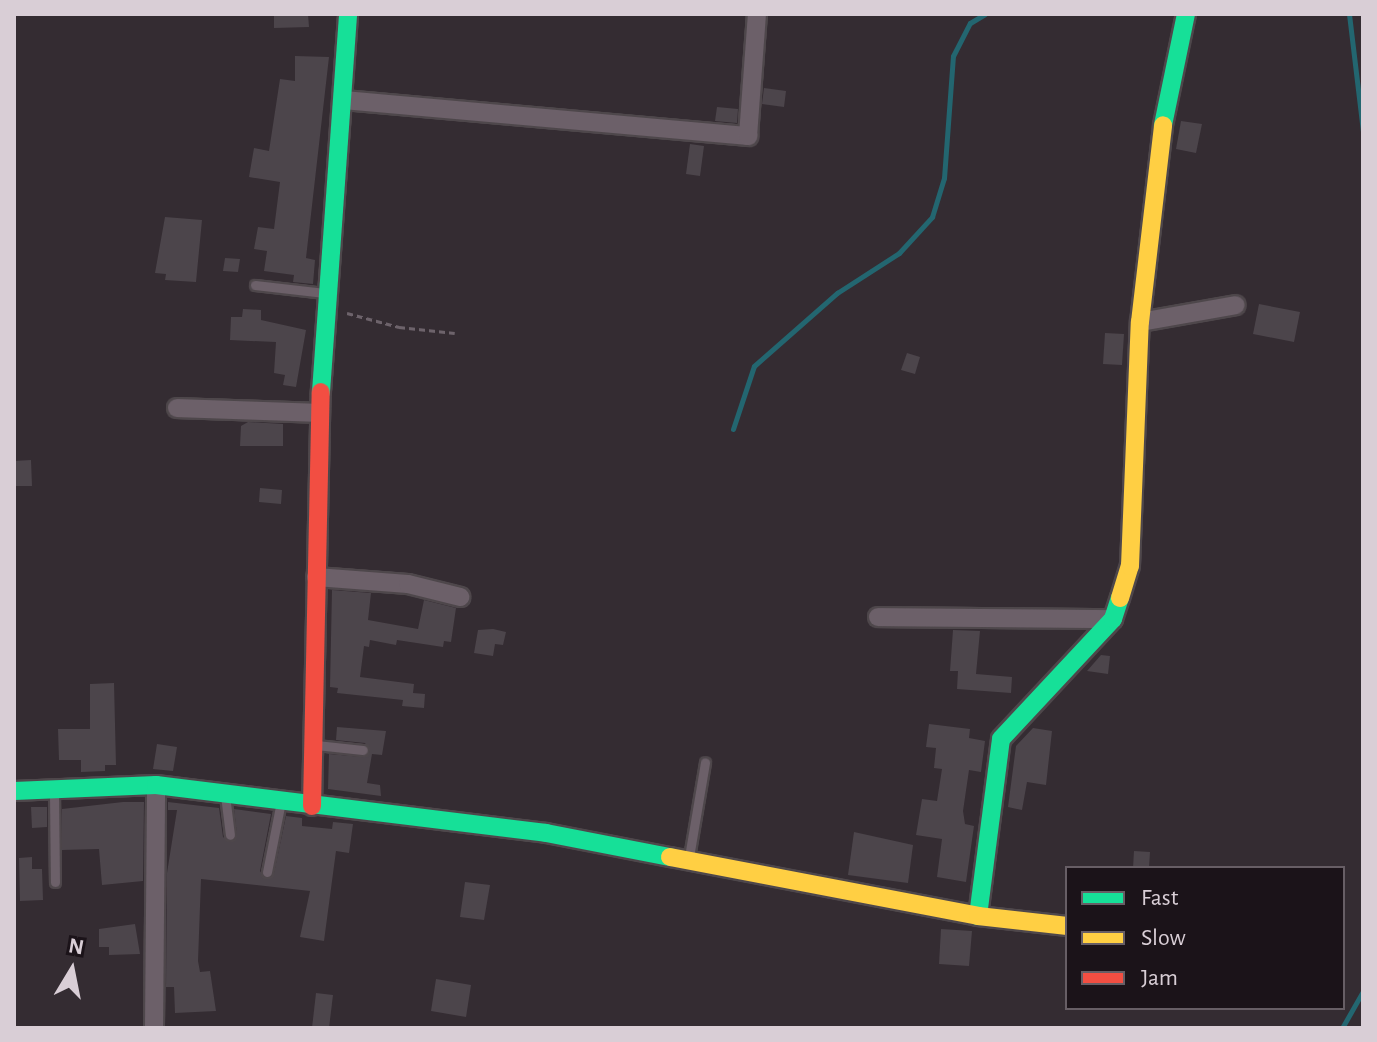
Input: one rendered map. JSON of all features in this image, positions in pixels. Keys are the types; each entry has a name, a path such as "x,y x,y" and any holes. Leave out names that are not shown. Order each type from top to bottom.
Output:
{"street":[{"path":"312,806 316,745 320,413 348,14"},
{"path":"344,100 748,136 757,14"},
{"path":"978,916 1001,739 1113,619 1134,545 1140,322 1163,127 1186,14"},
{"path":"1140,322 1236,305"},
{"path":"177,408 320,413"},
{"path":"316,577 408,584 460,597"},
{"path":"878,617 1113,619"},
{"path":"14,791 156,785 546,833 689,857 978,916 1065,926"},
{"path":"154,1028 156,785"}],"lane":[{"path":"255,285 328,300"},
{"path":"316,745 363,750"},
{"path":"689,857 705,762"},
{"path":"54,789 55,882"},
{"path":"224,792 232,821 230,835"},
{"path":"267,872 281,801"}],"path":[{"path":"328,300 399,327 455,333"}],"building":[{"path":"274,14 308,14 309,27 274,28"},
{"path":"295,56 329,57 306,258 315,260 313,284 293,282 294,275 264,271 267,251 254,249 258,227 274,229 280,182 249,177 254,148 269,151 280,79 295,81"},
{"path":"764,88 786,91 784,107 762,104"},
{"path":"717,107 738,109 737,123 715,121"},
{"path":"1181,121 1202,124 1196,153 1176,149"},
{"path":"690,144 704,146 700,176 686,174"},
{"path":"165,217 202,220 196,282 165,280 166,274 155,273"},
{"path":"225,258 240,259 238,272 223,271"},
{"path":"1259,304 1300,312 1294,342 1253,334"},
{"path":"243,309 261,310 261,320 306,330 296,387 283,385 285,375 274,373 276,342 230,340 231,317 242,317"},
{"path":"1105,333 1124,334 1122,365 1103,364"},
{"path":"907,353 920,357 915,374 901,370"},
{"path":"248,422 283,424 283,446 240,446 241,426"},
{"path":"31,460 32,486 14,486 14,461"},
{"path":"260,488 282,490 281,504 259,502"},
{"path":"332,590 371,593 368,620 418,629 424,600 456,608 451,642 444,641 443,647 397,640 396,645 370,640 369,647 364,646 360,677 414,684 413,693 425,694 424,708 402,706 403,700 337,693 338,688 330,687"},
{"path":"478,630 506,632 503,645 495,644 493,656 474,653"},
{"path":"953,630 980,631 976,674 1012,677 1011,693 957,689 958,671 950,671"},
{"path":"1101,655 1110,656 1108,674 1087,671"},
{"path":"114,683 116,765 105,765 105,771 81,772 81,760 59,760 58,729 90,729 90,684"},
{"path":"929,724 970,729 969,738 985,741 981,772 969,770 963,811 965,824 974,826 966,882 937,877 942,839 916,835 922,799 937,801 942,769 934,768 936,748 926,747"},
{"path":"337,727 386,731 382,755 372,754 367,783 380,785 381,796 328,789 329,754 363,757 370,752 365,743 336,740"},
{"path":"1033,728 1052,731 1046,785 1027,782 1022,810 1008,807 1016,746"},
{"path":"157,744 177,747 173,771 153,769"},
{"path":"144,802 143,881 102,885 99,849 62,850 62,809"},
{"path":"168,802 219,808 223,837 230,842 237,835 234,809 271,814 260,871 266,879 274,873 286,816 302,818 302,826 332,829 333,822 353,824 349,853 336,851 324,941 300,937 310,891 201,879 198,961 200,972 210,971 216,1011 175,1013 174,987 166,987 167,873 177,810 168,810"},
{"path":"31,807 47,807 47,827 32,828"},
{"path":"854,832 913,845 908,883 848,875"},
{"path":"1134,851 1150,852 1149,866 1133,866"},
{"path":"32,857 32,869 42,869 43,900 20,901 19,858"},
{"path":"465,882 490,885 484,920 460,917"},
{"path":"135,924 140,954 109,955 109,947 99,947 99,929"},
{"path":"941,929 972,931 969,966 939,964"},
{"path":"436,979 471,985 466,1017 431,1011"},
{"path":"316,993 333,995 329,1028 312,1028"}],"waterway":[{"path":"733,429 754,366 837,293 899,253 932,217 944,178 953,56 970,23 985,14"},
{"path":"1349,14 1363,132"},
{"path":"1342,1028 1363,991"}],"traffic: fast":[{"path":"321,392 348,14"},
{"path":"1163,125 1186,14"},
{"path":"978,916 1001,739 1113,619 1120,598"},
{"path":"14,791 156,785 546,833 670,857"}],"traffic: slow":[{"path":"1120,598 1130,566 1140,322 1163,125"},
{"path":"670,857 978,916 1065,926"}],"traffic: jam":[{"path":"312,806 321,392"}]}
